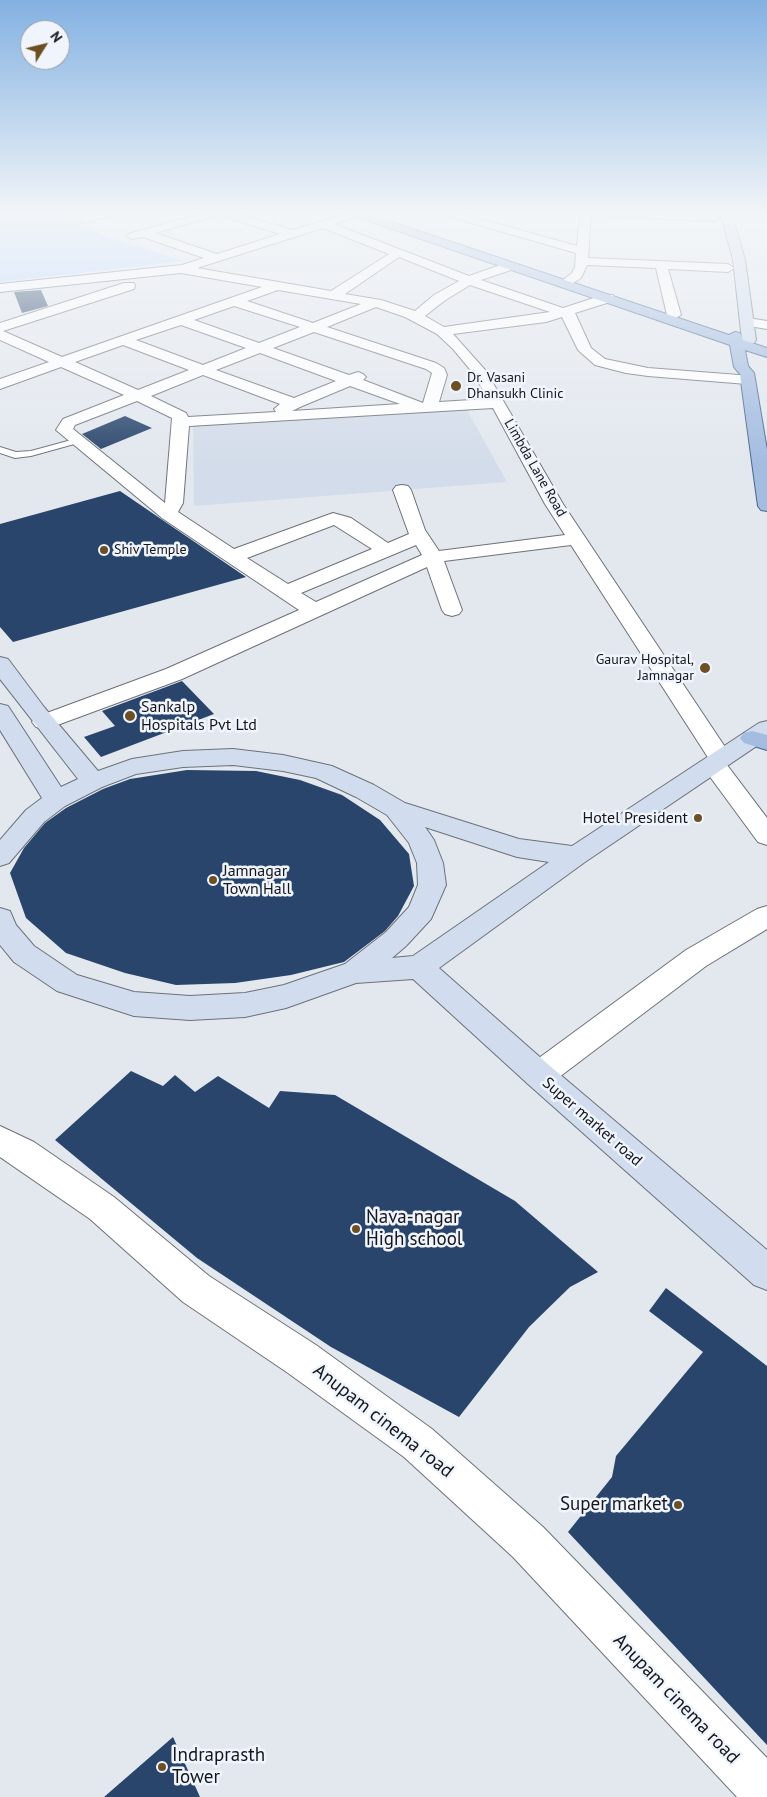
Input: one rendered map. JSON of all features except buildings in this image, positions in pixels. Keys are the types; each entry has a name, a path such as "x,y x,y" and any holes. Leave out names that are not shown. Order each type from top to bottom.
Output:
{"main road":[{"path":"608,298 742,342 767,346"},
{"path":"623,298 690,320 767,353"},
{"path":"734,298 742,342 752,370 767,506"},
{"path":"741,298 748,323 742,342"},
{"path":"690,320 715,321"},
{"path":"748,323 767,337"},
{"path":"0,664 44,722 93,781"},
{"path":"0,711 56,800"},
{"path":"1,926 24,954 66,983 134,1004 190,1008 245,1005 286,996 355,972 419,967 576,856 717,762 762,736"},
{"path":"0,857 35,816 56,800 93,781 132,767 183,759 232,757 283,762 323,772 365,791 396,809 517,848 576,856"},
{"path":"355,972 396,939 420,912 432,885 425,879 430,863 421,840 396,809"},
{"name":"Super market road","path":"419,967 539,1076 767,1273"}],"street":[{"path":"8,298 16,313"},
{"path":"0,328 16,313 73,298"},
{"path":"0,384 243,298"},
{"name":"Limbda Lane Road","path":"352,298 376,303 416,317 438,340 479,371 536,474 576,539 717,762 767,836"},
{"path":"416,317 438,298"},
{"path":"521,298 570,316 585,350 600,362 626,369 648,372 752,370"},
{"path":"385,365 438,340 546,318 608,298"},
{"path":"670,298 674,315"},
{"path":"234,301 431,366 439,371 440,375 426,407"},
{"path":"315,611 168,514 75,441 64,430 69,422 376,303"},
{"path":"181,320 426,407"},
{"path":"748,323 767,325"},
{"path":"0,334 180,416 174,503 168,514"},
{"path":"122,340 294,404"},
{"path":"265,417 368,372"},
{"path":"181,422 498,403"},
{"path":"402,490 420,536 434,557 452,610"},
{"path":"231,557 333,519 344,522 386,550"},
{"path":"286,592 420,536"},
{"path":"44,722 174,674 434,557 576,539"},
{"path":"539,1076 696,958 767,916"},
{"name":"Anupam cinema road","path":"0,1140 22,1152 102,1208 196,1289 302,1359 418,1443 528,1542 767,1793"}],"lane":[{"path":"0,450 15,454 31,453 75,441"}],"shaded area":[{"path":"467,410 507,482 194,506 193,422"}],"place":[{"name":"Dr. Vasani Dhansukh Clinic","path":"456,386"},
{"name":"Shiv Temple","path":"104,550"},
{"name":"Gaurav Hospital, Jamnagar","path":"705,668"},
{"name":"Sankalp Hospitals Pvt Ltd","path":"130,716"},
{"name":"Hotel President","path":"698,818"},
{"name":"Jamnagar Town Hall","path":"213,880"},
{"name":"Nava-nagar High school","path":"356,1229"},
{"name":"Super market","path":"678,1505"},
{"name":"Indraprasth Tower","path":"162,1767"}]}
